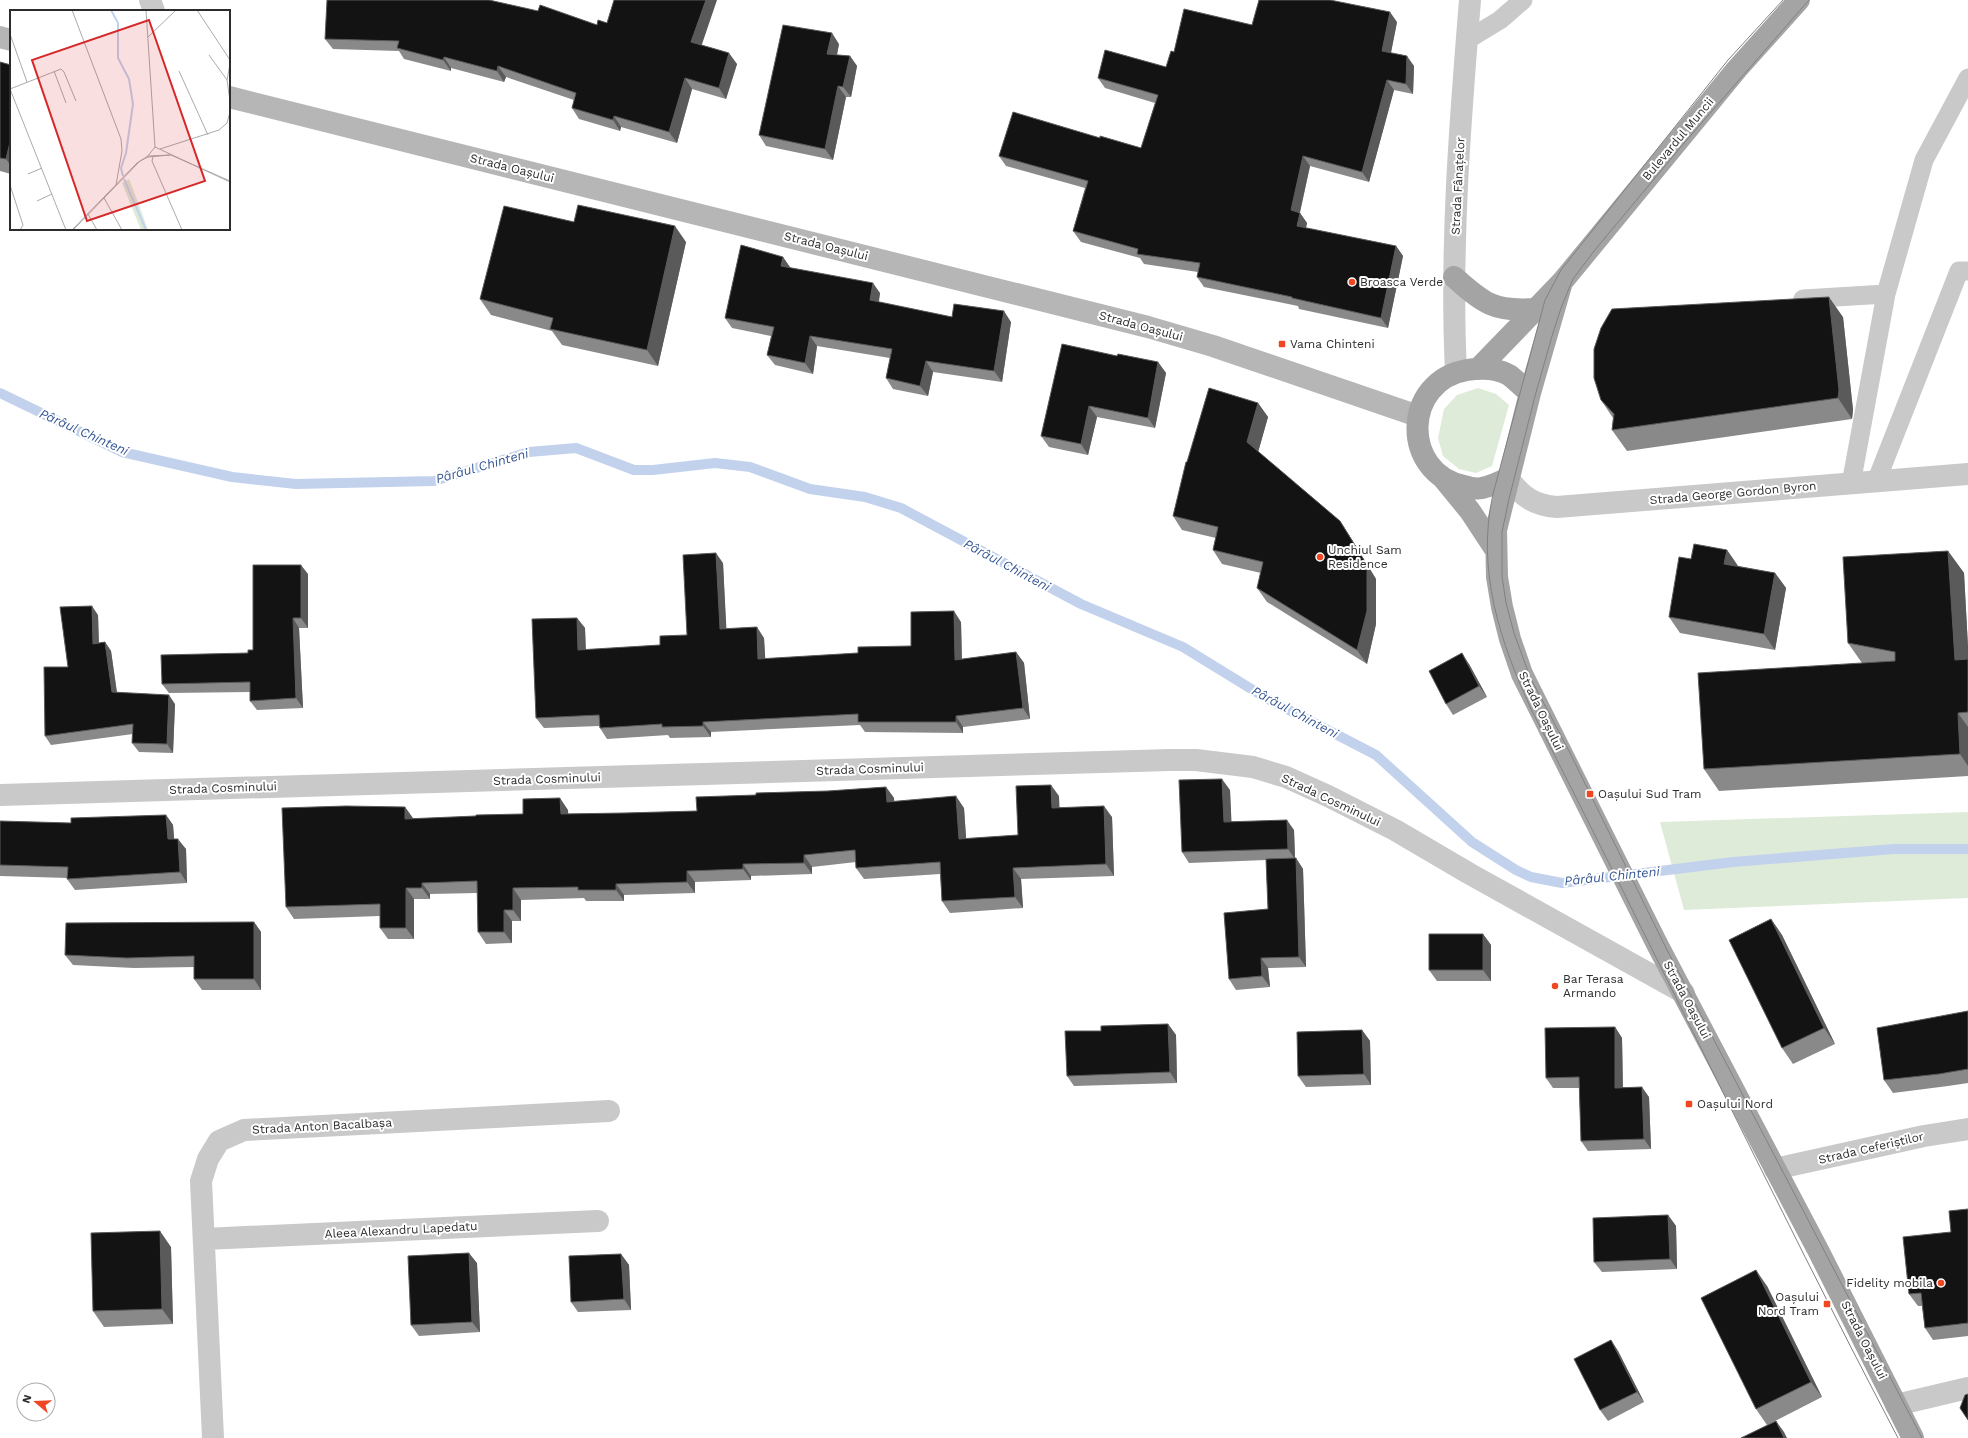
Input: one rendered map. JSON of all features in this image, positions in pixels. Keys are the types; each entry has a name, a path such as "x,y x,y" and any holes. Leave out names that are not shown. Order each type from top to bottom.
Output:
{"main road":[{"name":"Bulevardul Muncii","path":"1479,368 1534,309 1562,282 1732,75 1799,0"},
{"path":"0,37 10,40"},
{"name":"Strada Oașului","path":"230,98 1148,327 1213,346 1418,416"},
{"path":"1454,277 1478,299 1501,309 1513,311 1534,309"},
{"name":"Bulevardul Muncii","path":"1530,393 1562,282"},
{"path":"1479,368 1498,371 1509,376 1530,393 1508,478 1482,488 1456,485 1442,477 1430,466 1422,452 1418,436 1418,416 1425,398 1433,388 1446,377 1456,372 1479,368"},
{"name":"Strada Oașului","path":"1442,477 1470,511 1495,550"},
{"name":"Strada Oașului","path":"1508,478 1498,518 1495,550 1497,577 1510,639 1522,674 1657,944 1684,993 1913,1438"}],"street":[{"path":"150,0 154,10"},
{"name":"Strada Fânațelor","path":"1456,372 1454,277 1470,0"},
{"name":"Strada George Gordon Byron","path":"1508,478 1529,499 1541,506 1558,507 1968,474"},
{"name":"Strada Cosminului","path":"0,795 1170,760 1223,762 1253,767 1286,777 1328,796 1395,830 1470,874 1684,993"},
{"name":"Strada Anton Bacalbașa","path":"214,1438 201,1181 208,1158 218,1141 244,1130 610,1111"},
{"name":"Strada Ceferiștilor","path":"1775,1169 1924,1136 1968,1129"},
{"name":"Aleea Alexandru Lapedatu","path":"204,1239 598,1221"},
{"path":"1896,1405 1968,1388"}],"lane":[{"path":"1467,40 1500,20 1523,0"},
{"path":"1851,484 1886,294 1924,160 1968,78"},
{"path":"1876,482 1958,271 1968,271"},
{"path":"1783,300 1886,294"}],"green space":[{"path":"1478,388 1496,394 1509,405 1492,466 1476,473 1459,469 1443,456 1438,438 1444,409 1457,395"},
{"path":"1968,812 1968,898 1684,910 1660,822"}],"building":[{"path":"327,0 489,0 538,11 540,5 597,25 598,20 607,23 614,0 706,0 691,42 729,53 719,88 685,78 669,132 614,116 613,120 572,108 576,93 498,66 497,71 444,57 443,60 397,48 399,41 325,39"},
{"path":"1259,0 1330,0 1390,12 1382,51 1407,56 1406,84 1387,80 1362,172 1303,156 1291,210 1300,213 1297,226 1396,246 1381,318 1197,277 1200,263 1137,254 1138,249 1073,231 1088,181 999,156 1013,112 1100,138 1100,136 1141,148 1158,95 1098,78 1105,50 1166,67 1171,51 1174,52 1184,9 1252,25"},
{"path":"783,25 832,33 827,54 850,56 843,87 838,86 825,149 759,135"},
{"path":"0,62 10,65 10,142 6,159 0,158"},
{"path":"578,205 675,226 647,350 550,329 553,318 480,299 504,206 574,222"},
{"path":"741,245 783,257 781,266 873,283 870,300 952,317 954,304 1004,311 994,371 926,361 920,386 886,378 892,349 810,336 805,363 767,355 774,327 725,318"},
{"path":"1829,297 1839,390 1838,398 1612,430 1614,414 1601,400 1594,378 1594,349 1601,328 1612,309"},
{"path":"1062,344 1117,356 1118,354 1158,362 1148,418 1089,406 1081,444 1041,436"},
{"path":"1209,388 1258,403 1247,442 1340,521 1367,565 1367,611 1357,650 1257,588 1263,562 1213,550 1218,527 1173,516 1186,462"},
{"path":"1694,544 1727,550 1724,564 1775,573 1764,634 1669,617 1679,557 1691,559"},
{"path":"1948,551 1955,660 1968,659 1968,712 1958,713 1960,754 1704,769 1698,673 1895,661 1895,652 1848,643 1843,557"},
{"path":"716,553 720,629 757,627 758,659 858,653 858,647 911,646 911,612 954,611 955,660 1016,652 1023,708 956,716 956,722 858,722 858,714 703,722 703,726 662,727 662,724 600,728 599,715 536,718 532,619 577,618 578,650 660,645 660,636 687,635 683,555"},
{"path":"253,565 301,565 301,618 293,618 296,698 250,701 250,682 162,684 161,655 248,653 248,650 253,650"},
{"path":"92,606 93,644 105,642 112,692 169,695 167,744 132,743 133,724 45,736 44,667 68,667 60,607"},
{"path":"1462,653 1479,686 1446,704 1429,671"},
{"path":"1222,779 1224,822 1287,820 1288,849 1182,852 1179,780"},
{"path":"1051,785 1052,808 1104,806 1106,864 1013,868 1015,897 942,901 940,862 856,868 855,850 804,855 804,863 743,864 743,869 687,871 687,882 616,884 616,890 578,890 578,887 513,888 513,910 504,910 504,932 478,932 477,881 422,883 422,888 406,888 406,928 380,928 380,904 286,907 282,808 346,806 405,807 405,819 523,814 523,799 560,798 561,814 697,811 696,797 886,787 887,802 956,796 959,839 1018,835 1016,786"},
{"path":"166,815 168,839 178,839 180,872 67,879 68,867 0,865 0,821 71,823 71,818"},
{"path":"1296,858 1299,957 1261,958 1262,976 1229,979 1224,913 1268,909 1266,859"},
{"path":"1771,919 1824,1028 1782,1048 1729,940"},
{"path":"254,922 254,979 194,979 194,956 127,958 65,955 66,923"},
{"path":"1429,934 1483,934 1483,970 1429,970"},
{"path":"1968,1011 1968,1069 1884,1080 1877,1028"},
{"path":"1168,1024 1170,1072 1067,1076 1065,1031 1101,1031 1101,1026"},
{"path":"1615,1027 1615,1088 1642,1087 1644,1139 1581,1141 1579,1077 1546,1078 1545,1028"},
{"path":"1362,1030 1364,1074 1298,1076 1297,1032"},
{"path":"1968,1209 1968,1323 1925,1328 1921,1293 1909,1294 1903,1237 1951,1232 1949,1211"},
{"path":"1668,1215 1670,1259 1594,1262 1593,1218"},
{"path":"160,1231 162,1309 93,1311 91,1233"},
{"path":"469,1253 472,1322 411,1325 408,1256"},
{"path":"621,1254 624,1299 571,1302 569,1256"},
{"path":"1756,1270 1811,1382 1756,1409 1701,1298"},
{"path":"1611,1340 1637,1392 1600,1410 1574,1359"},
{"path":"1968,1394 1968,1420 1960,1408 1965,1395"},
{"path":"1776,1421 1784,1438 1741,1438"}],"waterway":[{"name":"Pârâul Chinteni","path":"0,393 122,452 232,477 296,484 434,481 529,452 576,448 634,470 653,470 715,463 750,467 810,489 865,497 901,508 1081,604 1183,647 1266,698 1376,755 1472,842 1516,870 1531,877 1562,883 1733,862 1894,849 1968,849"}],"tram line":[{"path":"1783,0 1728,60 1561,270 1545,300 1493,494 1488,522 1487,550 1489,578 1501,632 1520,685 1532,711 1805,1257 1898,1438"},
{"path":"1809,0 1685,142 1594,251 1573,279 1561,308 1552,336 1509,499 1502,532 1502,576 1506,603 1514,633 1530,677 1569,751 1666,948 1922,1438"}],"place":[{"name":"Broasca Verde","path":"1352,282"},
{"name":"Vama Chinteni","path":"1282,344"},
{"name":"Unchiul Sam Residence","path":"1320,557"},
{"name":"Oașului Sud Tram","path":"1590,794"},
{"name":"Bar Terasa Armando","path":"1555,986"},
{"name":"Oașului Nord","path":"1689,1104"},
{"name":"Fidelity mobila","path":"1941,1283"},
{"name":"Oașului Nord Tram","path":"1827,1304"}]}
